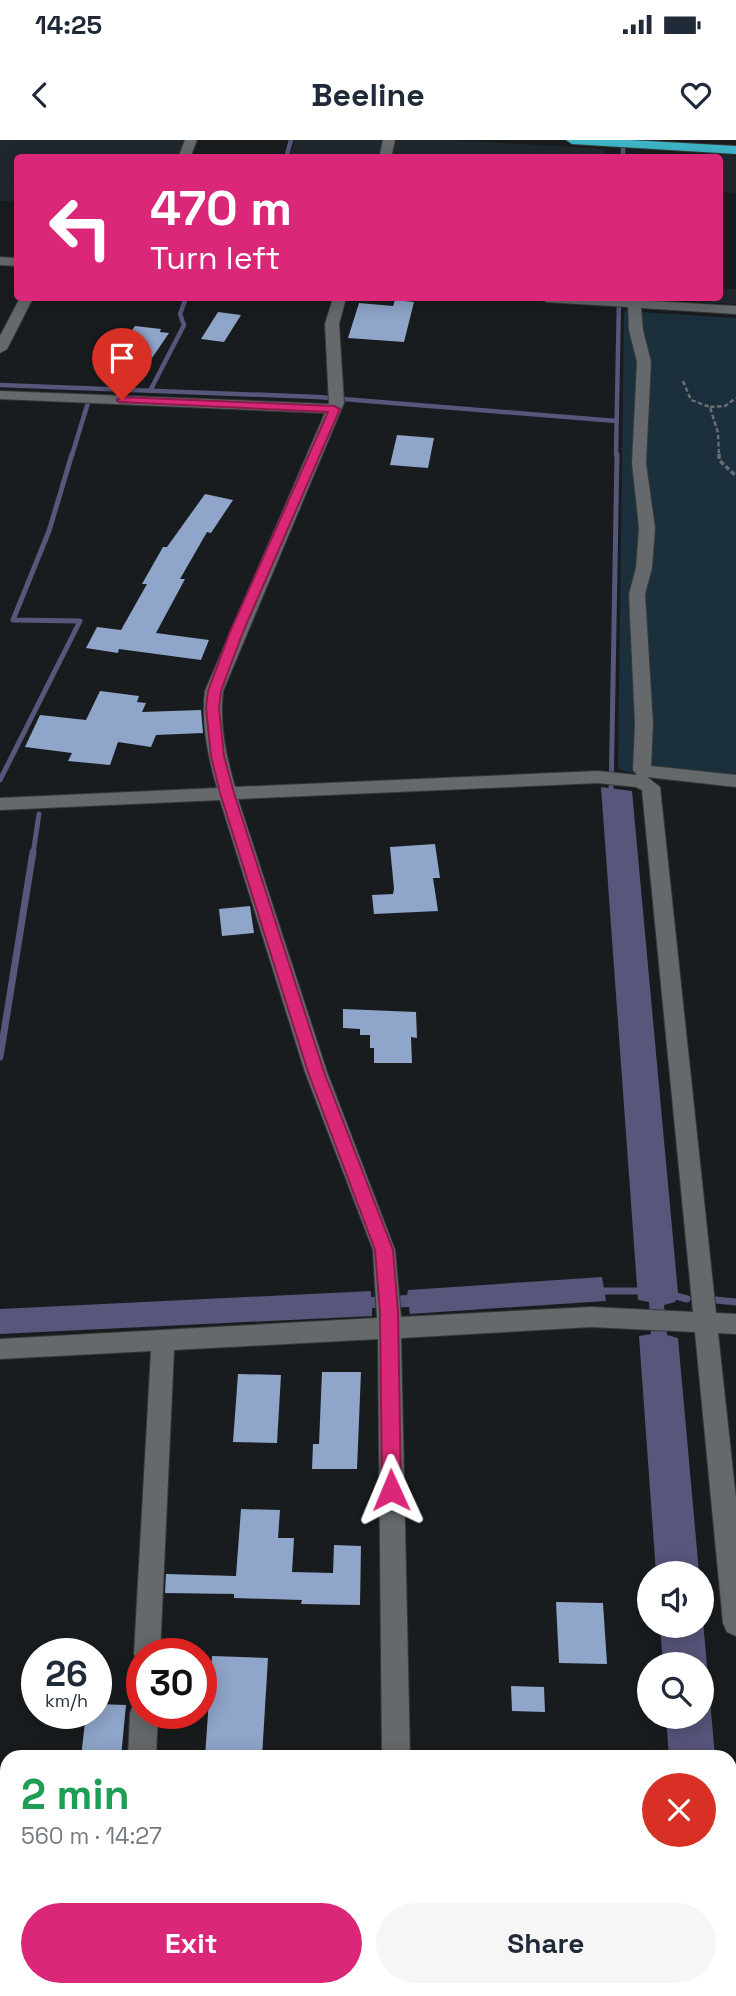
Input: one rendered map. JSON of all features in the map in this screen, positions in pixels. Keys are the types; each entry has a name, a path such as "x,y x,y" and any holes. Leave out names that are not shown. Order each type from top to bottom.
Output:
{"highway":[{"path":"572,140 703,144 736,150"}],"street":[{"path":"0,349 24,301"},
{"path":"338,301 332,324 336,402 237,632 214,691 212,708 217,756 227,793 316,1072 384,1250 389,1311 396,1750"},
{"path":"600,301 736,310"},
{"path":"634,303 636,330 644,362 639,463 647,528 644,568 637,594 644,724 642,770 664,775 736,781"},
{"path":"0,395 89,399 336,402"},
{"path":"0,804 598,777 640,781 651,787 736,1623"},
{"path":"0,1349 163,1340 389,1311 645,1318 736,1324"},
{"path":"148,1638 163,1340"},
{"path":"142,1750 143,1729"}],"path":[{"path":"683,381 685,394 694,404 725,406 736,398"},
{"path":"710,407 718,433 719,460 736,476"}],"shaded area":[{"path":"0,140 186,140 179,154 14,154 14,202 0,201"},
{"path":"295,140 384,140 380,154 290,154"},
{"path":"396,140 452,140 605,149 604,154 391,154"},
{"path":"723,155 736,156 736,193 723,192"},
{"path":"723,289 736,289 736,304 684,301 723,301"},
{"path":"624,311 736,318 736,786 659,780 618,769"}],"water":[{"path":"601,787 632,791 678,1293 675,1302 664,1305 667,1335 678,1338 698,1561 655,1561 639,1336 651,1334 649,1302 638,1300"},
{"path":"602,1277 606,1301 410,1314 409,1307 372,1308 372,1316 0,1334 0,1309 371,1291 371,1297 407,1295 408,1290"},
{"path":"661,1638 705,1638 706,1652 662,1652"},
{"path":"667,1729 713,1729 714,1750 668,1750"}],"building":[{"path":"395,301 414,302 404,342 348,338 359,303 393,306"},
{"path":"218,312 241,315 224,342 201,339"},
{"path":"135,326 161,329 160,332 169,333 150,361 114,356"},
{"path":"397,435 434,438 428,468 390,465"},
{"path":"205,494 233,500 211,533 207,532 180,579 185,579 156,633 209,640 201,660 119,649 118,653 86,648 97,627 121,630 147,584 142,584 163,547 167,547"},
{"path":"100,691 139,696 137,702 146,703 142,712 201,710 203,733 156,735 151,747 118,742 110,765 68,761 72,753 25,747 40,715 86,720"},
{"path":"435,844 440,878 433,878 438,911 374,914 372,895 393,894 390,847"},
{"path":"250,906 254,933 222,936 219,909"},
{"path":"343,1009 416,1012 417,1038 411,1037 412,1063 374,1063 374,1048 370,1048 370,1035 360,1035 360,1029 343,1028"},
{"path":"322,1372 361,1372 357,1469 312,1469 313,1444 319,1444"},
{"path":"238,1374 281,1375 277,1443 233,1442"},
{"path":"241,1509 280,1510 278,1538 294,1538 292,1572 333,1573 334,1545 361,1546 360,1605 301,1604 302,1600 234,1598 234,1594 165,1593 166,1574 236,1576"},
{"path":"556,1602 603,1603 607,1664 559,1663"},
{"path":"217,1656 268,1658 262,1750 205,1750 207,1729 217,1729"},
{"path":"511,1686 544,1687 545,1712 512,1711"},
{"path":"112,1705 126,1705 122,1750 82,1750 84,1729 112,1729"}],"waterway":[{"path":"287,154 291,140"},
{"path":"623,140 623,154"},
{"path":"150,391 184,325 180,314 185,301"},
{"path":"616,455 619,301"},
{"path":"0,385 150,391"},
{"path":"150,391 318,397 616,421"},
{"path":"72,455 90,396"},
{"path":"0,780 80,621 13,620 49,531 72,454"},
{"path":"611,797 617,454"},
{"path":"33,854 39,814"},
{"path":"0,1057 33,852"},
{"path":"595,1291 646,1291"},
{"path":"668,1294 687,1299"},
{"path":"716,1300 736,1302"}],"route":[{"path":"122,400 334,409 237,632 214,691 212,708 217,756 227,793 316,1072 384,1250 389,1312 391,1490"}]}
